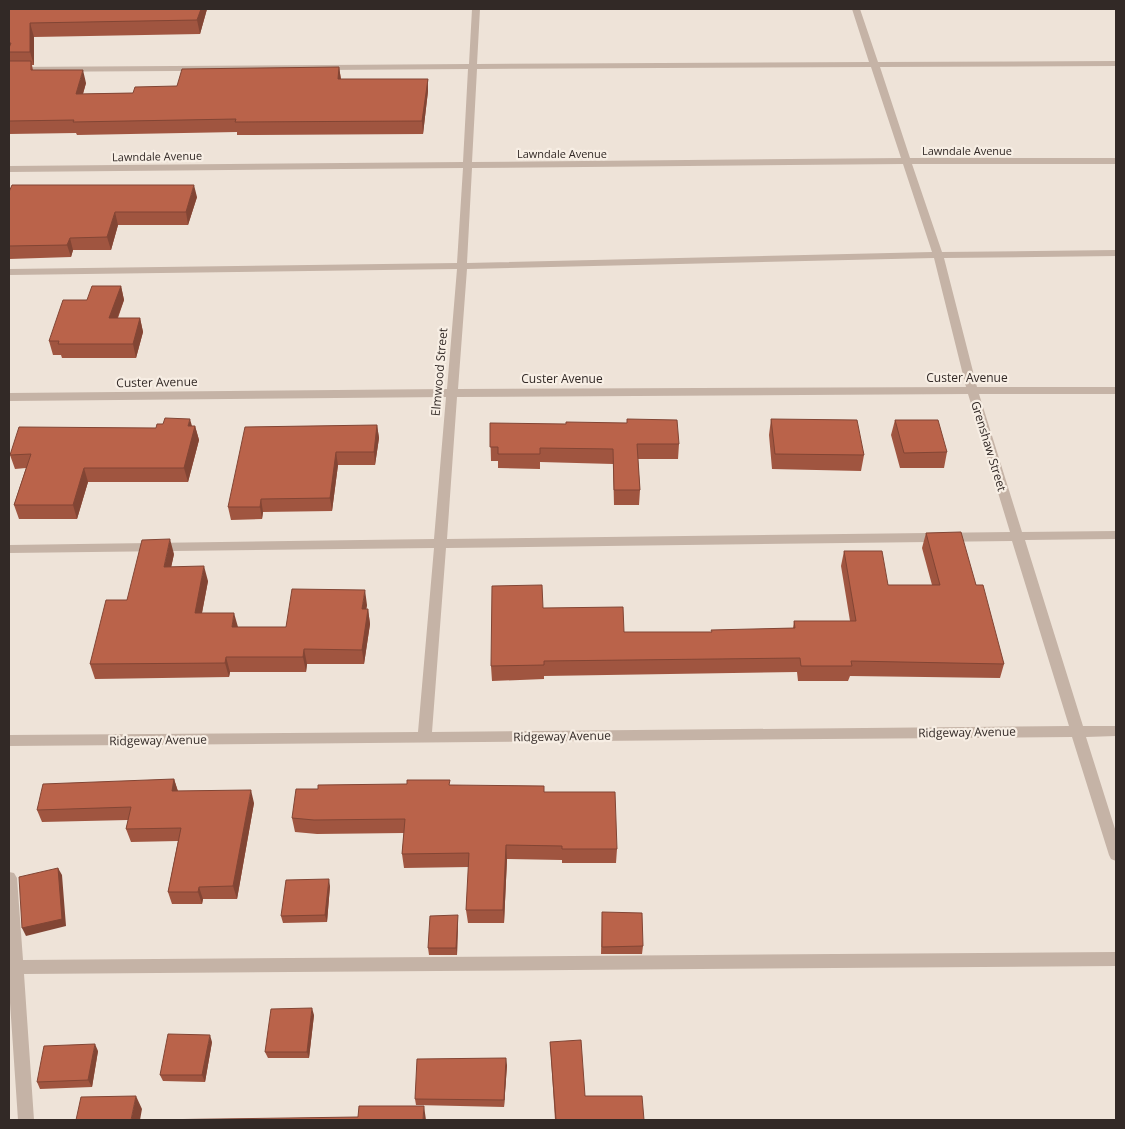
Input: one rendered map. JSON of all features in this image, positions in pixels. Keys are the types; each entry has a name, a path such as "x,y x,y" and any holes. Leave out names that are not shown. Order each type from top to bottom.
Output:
{"street":[{"name":"Elmwood Street","path":"425,737 462,266 476,9"},
{"name":"Grenshaw Street","path":"856,9 938,255 972,390 1116,855"},
{"path":"9,69 1116,63"},
{"name":"Lawndale Avenue","path":"9,169 906,161 1116,161"},
{"path":"9,272 462,266 938,255 1116,253"},
{"name":"Custer Avenue","path":"9,397 1116,390"},
{"path":"9,549 1116,535"},
{"name":"Ridgeway Avenue","path":"9,742 1116,731"},
{"path":"9,878 26,1120"},
{"path":"16,967 1116,959"}],"building":[{"path":"9,9 201,9 197,20 30,23 30,52 9,52 11,43 9,43"},
{"path":"9,61 31,61 31,70 83,70 76,94 133,93 135,87 177,86 182,69 339,67 338,79 428,79 422,121 235,122 236,119 73,122 74,120 9,121"},
{"path":"12,185 194,185 186,212 115,212 107,237 70,238 67,245 9,246 9,192"},
{"path":"92,286 121,286 109,318 140,318 133,344 58,344 59,341 49,341 63,300 87,300"},
{"path":"165,418 190,419 188,426 195,426 184,468 84,468 73,505 14,505 31,454 10,455 19,427 156,428 157,424 163,424"},
{"path":"627,419 677,420 679,444 637,444 640,490 614,490 613,449 540,448 540,454 498,454 498,447 490,447 490,423 627,423"},
{"path":"771,419 857,420 864,455 775,454"},
{"path":"895,420 938,420 947,452 904,453"},
{"path":"377,425 374,452 336,452 330,498 261,499 260,507 228,507 245,427"},
{"path":"961,532 976,585 983,585 1004,664 851,661 852,666 801,666 800,658 544,661 544,665 491,666 492,586 542,585 543,608 623,607 624,632 712,632 711,630 795,628 794,621 856,621 844,551 882,551 888,585 940,585 926,533"},
{"path":"170,539 164,567 204,566 195,613 234,613 232,627 286,627 292,589 365,590 362,609 368,609 362,650 304,649 303,657 226,657 225,663 90,664 106,600 127,600 142,540"},
{"path":"174,779 172,791 251,790 233,886 199,887 198,892 168,892 181,828 126,829 131,807 37,810 43,784"},
{"path":"407,780 450,780 449,785 544,786 544,792 615,792 617,849 562,849 562,846 506,845 503,910 466,910 469,853 402,854 405,819 314,820 292,818 296,789 318,789 318,785 407,784"},
{"path":"58,868 62,919 22,928 19,877"},
{"path":"329,879 325,915 281,916 286,880"},
{"path":"602,912 642,913 643,946 602,947"},
{"path":"458,915 456,948 428,948 430,916"},
{"path":"312,1008 307,1052 265,1052 271,1009"},
{"path":"168,1034 210,1035 202,1075 160,1075"},
{"path":"581,1040 585,1096 642,1096 644,1120 556,1120 550,1042"},
{"path":"95,1044 88,1080 37,1082 44,1046"},
{"path":"506,1058 504,1100 415,1099 417,1059"},
{"path":"136,1096 131,1120 76,1120 81,1097"},
{"path":"359,1106 424,1106 423,1120 148,1120 358,1117"}]}
